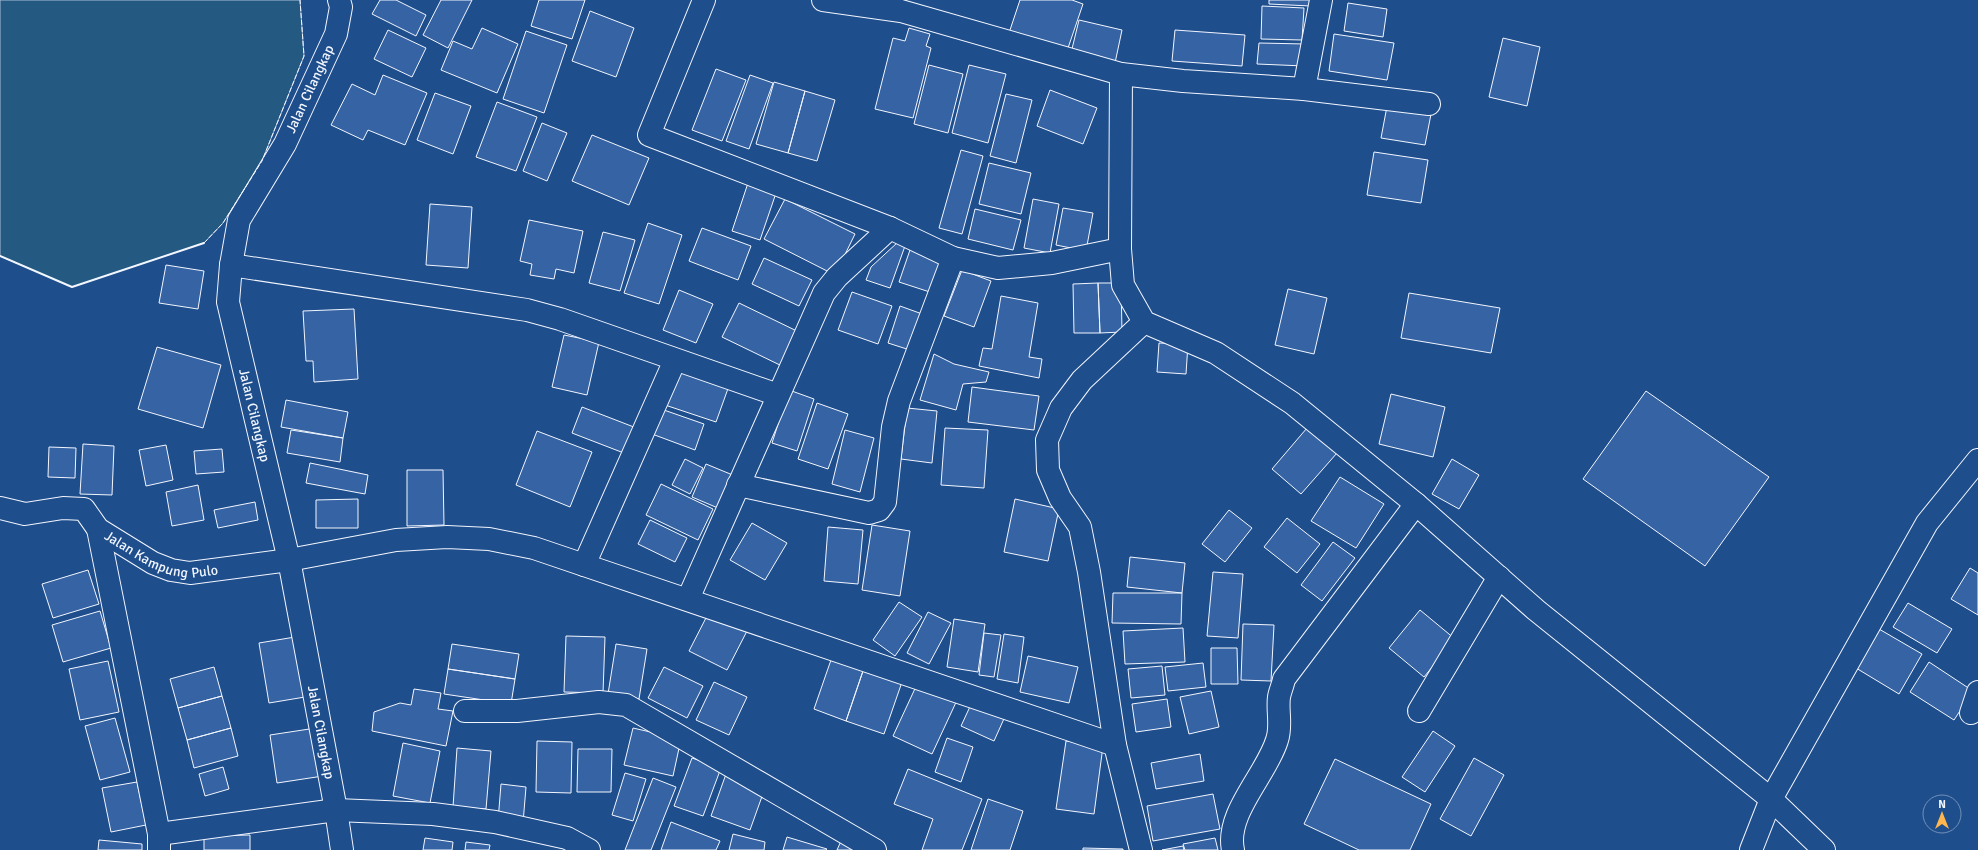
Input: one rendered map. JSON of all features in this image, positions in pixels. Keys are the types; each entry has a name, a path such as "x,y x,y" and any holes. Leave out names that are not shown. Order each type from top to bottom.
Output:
{"street":[{"name":"Jalan Cilangkap","path":"339,0 341,8 336,34 284,144 240,220 231,265 228,302 289,560 336,810 342,850"},
{"path":"704,0 649,135 890,228 953,258 998,268 1052,263 1120,249"},
{"path":"823,0 903,6 1121,74 1183,81 1304,89 1429,104"},
{"path":"1304,89 1321,0"},
{"path":"1121,74 1120,249 1123,285 1144,322 1223,357 1292,403 1416,504 1536,610 1771,800 1824,850"},
{"path":"688,599 824,293 837,277 890,228"},
{"path":"738,485 869,513 879,510 886,502 893,426 899,401 953,258"},
{"path":"231,265 527,310 560,319 778,395"},
{"path":"1141,850 1115,745 1089,572 1080,527 1060,498 1048,470 1047,440 1061,408 1082,380 1144,322"},
{"path":"584,565 675,360"},
{"path":"1751,850 1771,800 1927,523 1978,460"},
{"path":"1233,850 1232,843 1234,825 1277,740 1280,719 1279,697 1284,679 1416,504"},
{"name":"Jalan Kampung Pulo","path":"0,508 25,514 63,508 84,509 98,529 153,563 171,570 190,573 289,560 396,540 447,537 488,539 534,548 1115,745"},
{"path":"98,529 159,842 336,810 433,814 495,822 567,838 589,850"},
{"path":"1419,710 1499,577"},
{"path":"1971,713 1978,692"},
{"path":"465,711 517,711 599,702 626,705 875,850"}],"shaded area":[{"path":"0,0 300,0 304,56 262,161 223,223 204,243 72,287 0,256"}],"building":[{"path":"380,0 396,0 426,15 416,36 372,14"},
{"path":"441,0 472,0 448,48 423,35"},
{"path":"539,0 585,0 572,39 531,26"},
{"path":"1020,0 1072,0 1083,4 1067,51 1009,33"},
{"path":"1269,0 1312,0 1311,6 1269,4"},
{"path":"1348,3 1387,9 1383,37 1344,31"},
{"path":"1262,6 1304,8 1302,40 1261,39"},
{"path":"590,11 634,28 616,77 572,61"},
{"path":"1079,20 1122,30 1115,63 1071,53"},
{"path":"482,28 518,44 497,93 441,70 453,41 472,49"},
{"path":"909,28 930,34 926,46 931,48 913,118 875,109 893,38 905,41"},
{"path":"388,30 426,48 412,77 374,59"},
{"path":"1175,30 1245,35 1242,66 1172,61"},
{"path":"526,31 567,45 544,113 503,99"},
{"path":"1334,34 1394,43 1387,80 1329,71"},
{"path":"1503,38 1540,47 1527,106 1489,97"},
{"path":"1259,43 1305,44 1304,66 1257,64"},
{"path":"929,65 963,74 948,133 914,124"},
{"path":"969,65 1006,74 988,143 952,133"},
{"path":"716,69 746,80 722,141 692,130"},
{"path":"383,75 427,93 405,145 368,130 363,140 331,125 352,84 375,95"},
{"path":"750,75 773,83 749,149 726,141"},
{"path":"774,82 805,91 788,153 756,144"},
{"path":"1050,90 1097,108 1083,144 1037,126"},
{"path":"805,91 835,100 817,161 788,153"},
{"path":"435,93 471,106 453,154 417,140"},
{"path":"1006,94 1032,100 1016,163 990,156"},
{"path":"1388,101 1432,109 1425,145 1381,138"},
{"path":"497,102 537,117 516,171 476,157"},
{"path":"542,123 567,133 547,181 523,171"},
{"path":"592,135 649,158 629,205 572,181"},
{"path":"961,150 983,156 962,234 939,228"},
{"path":"1374,152 1428,160 1421,203 1367,195"},
{"path":"989,163 1031,173 1021,214 979,204"},
{"path":"748,183 776,193 760,240 732,231"},
{"path":"785,199 855,234 835,275 764,239"},
{"path":"1033,199 1059,204 1050,253 1024,248"},
{"path":"430,204 472,207 468,268 426,265"},
{"path":"1063,208 1093,213 1086,251 1056,245"},
{"path":"975,209 1021,220 1013,250 968,239"},
{"path":"529,220 583,231 574,273 556,269 554,279 530,275 532,264 520,261"},
{"path":"648,223 682,235 659,304 624,293"},
{"path":"702,228 751,246 738,280 689,261"},
{"path":"603,232 635,240 620,291 589,283"},
{"path":"898,242 905,246 890,288 866,280 871,267"},
{"path":"911,247 948,259 936,294 899,282"},
{"path":"764,258 812,280 799,306 752,284"},
{"path":"166,265 204,271 198,309 159,303"},
{"path":"962,270 991,281 974,327 944,316"},
{"path":"1098,283 1121,283 1122,332 1100,333"},
{"path":"1098,283 1100,333 1074,333 1073,284"},
{"path":"1288,289 1327,298 1314,354 1275,345"},
{"path":"679,290 713,304 696,343 663,330"},
{"path":"852,292 892,306 878,344 838,330"},
{"path":"1409,293 1500,308 1491,353 1401,338"},
{"path":"1001,296 1038,303 1029,357 1042,359 1039,378 979,366 983,348 992,349"},
{"path":"739,303 801,333 784,367 722,337"},
{"path":"900,306 925,315 913,351 888,343"},
{"path":"354,309 358,379 314,382 313,361 306,361 303,311"},
{"path":"564,335 599,342 587,395 552,387"},
{"path":"1159,343 1188,344 1186,374 1157,372"},
{"path":"157,347 221,365 203,428 138,409"},
{"path":"934,354 954,364 989,372 986,382 963,384 956,410 920,400"},
{"path":"678,366 730,383 716,422 665,405"},
{"path":"972,387 1039,396 1034,430 968,422"},
{"path":"789,390 814,399 797,451 772,443"},
{"path":"1646,391 1769,477 1705,566 1583,479"},
{"path":"1391,394 1445,407 1433,457 1379,444"},
{"path":"286,400 348,412 343,438 281,427"},
{"path":"817,403 848,414 828,469 798,459"},
{"path":"582,407 639,429 629,455 572,433"},
{"path":"907,408 937,411 932,463 901,459"},
{"path":"661,409 704,424 695,450 652,434"},
{"path":"945,428 988,430 984,488 941,485"},
{"path":"1307,428 1337,453 1301,494 1272,469"},
{"path":"291,430 343,438 340,462 287,453"},
{"path":"845,430 874,438 860,492 832,484"},
{"path":"537,431 592,452 570,507 516,485"},
{"path":"83,444 114,446 112,495 80,494"},
{"path":"166,445 173,480 146,486 139,450"},
{"path":"49,447 76,448 75,478 48,477"},
{"path":"222,449 224,472 196,474 194,451"},
{"path":"685,459 703,468 690,494 672,485"},
{"path":"1452,459 1479,475 1459,509 1432,494"},
{"path":"310,463 368,475 365,494 306,483"},
{"path":"706,464 740,478 725,511 692,497"},
{"path":"407,470 443,470 444,525 407,526"},
{"path":"1340,477 1384,504 1356,548 1311,521"},
{"path":"661,484 713,509 698,540 646,515"},
{"path":"198,485 204,520 172,526 166,492"},
{"path":"358,499 358,528 316,528 316,500"},
{"path":"1015,499 1059,509 1048,561 1004,552"},
{"path":"255,502 258,520 218,528 214,510"},
{"path":"1229,510 1252,528 1225,562 1202,544"},
{"path":"1287,518 1320,544 1297,573 1264,547"},
{"path":"650,520 687,538 675,562 638,544"},
{"path":"752,523 787,543 765,580 730,560"},
{"path":"872,525 910,531 900,596 862,590"},
{"path":"828,527 863,530 858,584 824,581"},
{"path":"1333,542 1355,558 1322,601 1301,585"},
{"path":"1130,557 1185,563 1182,593 1127,587"},
{"path":"1970,568 1978,573 1978,615 1951,599"},
{"path":"88,570 99,604 53,618 42,584"},
{"path":"1213,572 1243,574 1238,638 1207,636"},
{"path":"1113,593 1182,593 1181,624 1112,623"},
{"path":"899,602 922,617 895,656 873,640"},
{"path":"1908,603 1952,629 1937,653 1893,627"},
{"path":"1420,610 1455,639 1424,677 1389,648"},
{"path":"100,611 111,648 63,662 52,625"},
{"path":"709,612 747,631 727,670 689,651"},
{"path":"928,612 951,623 929,664 907,653"},
{"path":"954,619 985,624 978,672 947,667"},
{"path":"1243,624 1274,625 1271,681 1241,680"},
{"path":"1183,628 1185,662 1125,664 1123,631"},
{"path":"1879,629 1922,654 1899,694 1856,668"},
{"path":"984,633 1001,635 994,677 979,675"},
{"path":"1004,634 1024,637 1018,683 997,679"},
{"path":"301,636 311,696 269,703 259,643"},
{"path":"566,636 605,637 603,693 564,692"},
{"path":"452,644 519,654 515,679 448,669"},
{"path":"616,644 647,649 639,699 608,694"},
{"path":"1211,648 1237,648 1238,684 1211,684"},
{"path":"1028,656 1078,667 1069,703 1020,692"},
{"path":"832,657 864,668 846,721 814,709"},
{"path":"108,661 119,712 80,720 69,669"},
{"path":"1929,662 1973,691 1954,720 1910,692"},
{"path":"1203,663 1206,687 1168,691 1165,667"},
{"path":"1162,666 1165,695 1131,698 1128,669"},
{"path":"214,667 222,696 178,708 170,679"},
{"path":"664,667 703,686 687,718 648,698"},
{"path":"864,668 902,682 884,734 846,721"},
{"path":"448,669 515,679 511,704 444,694"},
{"path":"919,680 958,698 932,754 893,736"},
{"path":"714,682 747,697 729,735 696,720"},
{"path":"414,689 441,693 438,709 453,711 446,746 372,731 374,712 400,703 411,705"},
{"path":"1211,691 1219,727 1189,734 1180,697"},
{"path":"222,696 231,728 187,740 178,708"},
{"path":"974,698 1007,712 994,741 961,726"},
{"path":"1167,699 1171,727 1136,732 1132,704"},
{"path":"115,718 130,772 100,780 85,726"},
{"path":"231,728 238,756 194,768 187,740"},
{"path":"316,728 323,776 277,783 270,735"},
{"path":"633,728 681,739 673,776 624,765"},
{"path":"1433,731 1455,746 1425,792 1402,777"},
{"path":"947,738 973,747 961,782 935,772"},
{"path":"537,741 572,742 571,793 536,792"},
{"path":"1066,741 1103,746 1094,814 1056,809"},
{"path":"403,743 440,751 430,803 393,796"},
{"path":"457,748 491,751 486,809 453,807"},
{"path":"578,749 612,749 611,792 577,792"},
{"path":"1200,754 1204,781 1156,789 1151,763"},
{"path":"692,758 721,768 703,816 674,806"},
{"path":"1474,758 1504,775 1471,836 1440,819"},
{"path":"1335,759 1431,804 1410,850 1359,850 1304,824"},
{"path":"223,767 229,789 205,796 199,774"},
{"path":"908,769 982,799 962,850 922,850 933,819 894,804"},
{"path":"625,773 646,779 633,821 612,815"},
{"path":"726,774 765,788 750,830 711,816"},
{"path":"653,778 676,787 651,850 625,850"},
{"path":"137,782 146,825 111,832 102,788"},
{"path":"501,784 526,787 523,823 498,821"},
{"path":"1213,794 1220,829 1153,841 1147,806"},
{"path":"988,799 1023,811 1010,850 971,850"},
{"path":"671,822 720,841 716,850 661,850"},
{"path":"733,834 765,842 764,850 729,850"},
{"path":"250,835 250,850 204,850 204,836"},
{"path":"787,837 827,849 783,850"},
{"path":"425,838 453,842 452,850 423,850"},
{"path":"1215,838 1218,850 1185,850 1183,844"},
{"path":"99,840 142,844 142,850 98,850"},
{"path":"841,841 864,850 837,850"},
{"path":"466,842 490,845 489,850 465,850"},
{"path":"1183,846 1184,850 1162,850"},
{"path":"1083,848 1123,849 1123,850 1083,850"}],"fence":[{"path":"204,243 223,223 262,161 304,56 300,0"}],"wall":[{"path":"0,256 72,287 204,243"}]}
